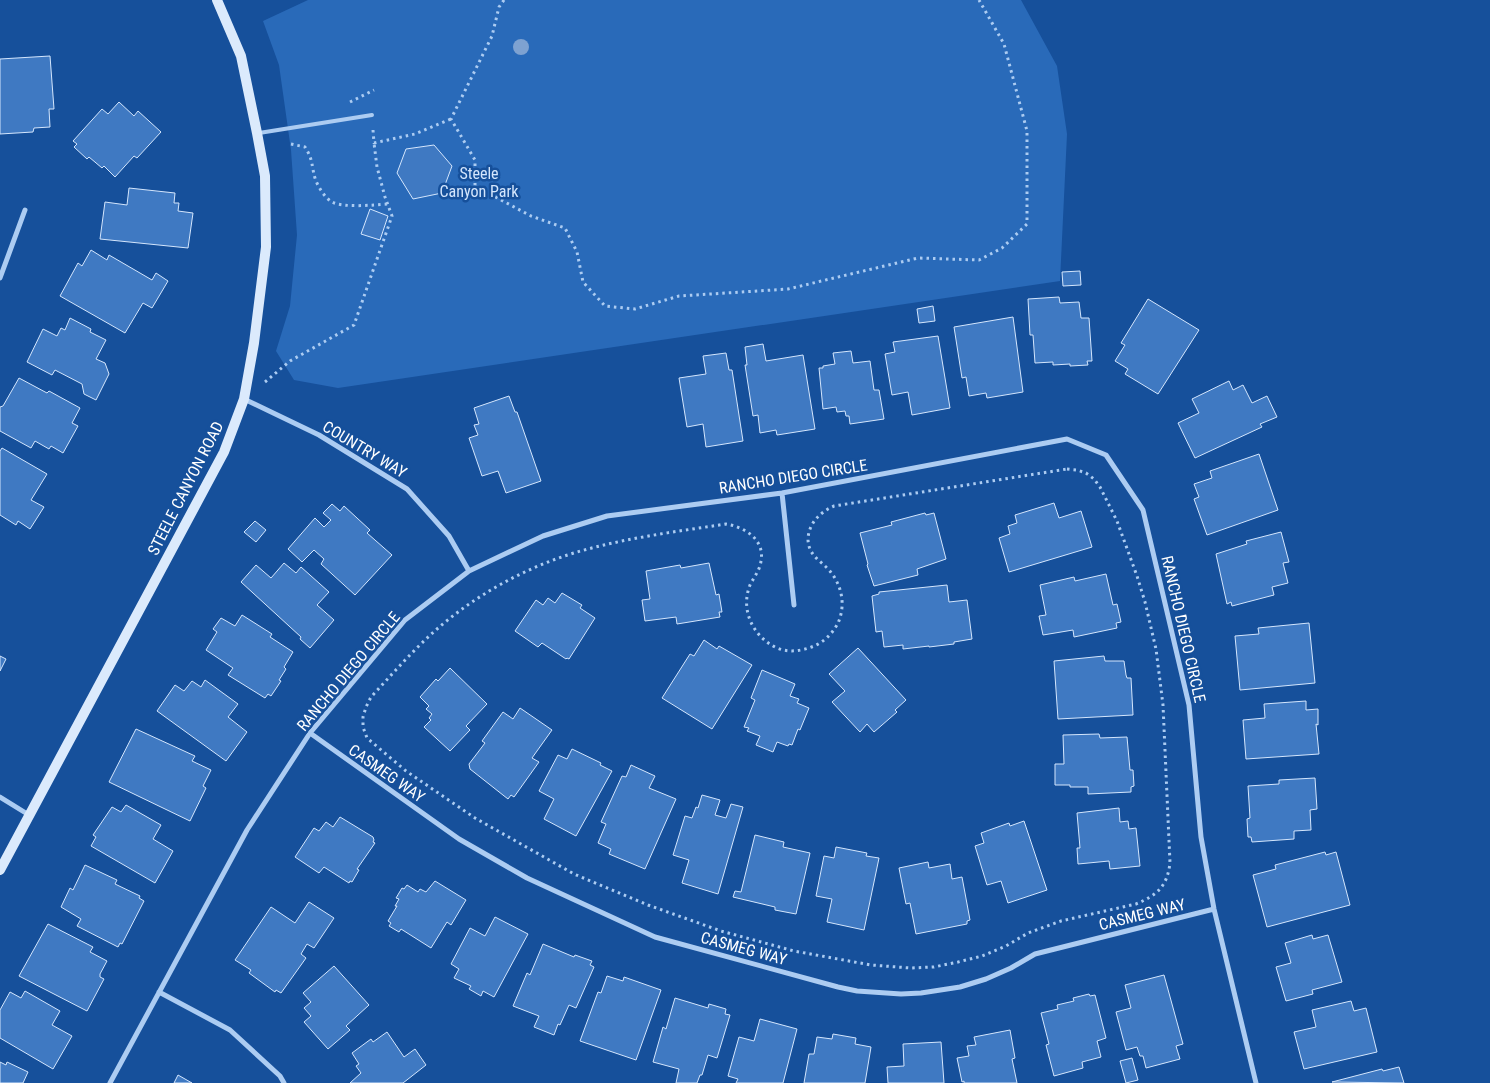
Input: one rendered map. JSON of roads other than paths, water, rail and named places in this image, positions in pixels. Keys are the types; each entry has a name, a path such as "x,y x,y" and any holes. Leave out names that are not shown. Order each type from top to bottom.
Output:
{"street":[{"name":"STEELE CANYON ROAD","path":"0,870 224,452 244,399 254,343 266,247 265,176 241,56 217,0"},
{"path":"0,278 25,210"},
{"name":"COUNTRY WAY","path":"244,399 319,435 407,489 449,536 468,571"},
{"name":"RANCHO DIEGO CIRCLE","path":"110,1083 247,830 310,733 405,620 468,571 543,536 606,516 782,493 1067,439 1106,455 1143,510 1189,704 1201,837 1214,909 1256,1083"},
{"path":"782,493 794,605"},
{"name":"CASMEG WAY","path":"310,733 459,839 527,878 655,937 857,991 921,994 960,987 986,979 1011,968 1035,954 1214,909"},
{"path":"0,797 29,815"},
{"path":"160,992 230,1030 280,1076 284,1083"}],"lane":[{"path":"256,133 372,116"}],"park label":[{"name":"Steele Canyon Park","path":"479,182"}]}
